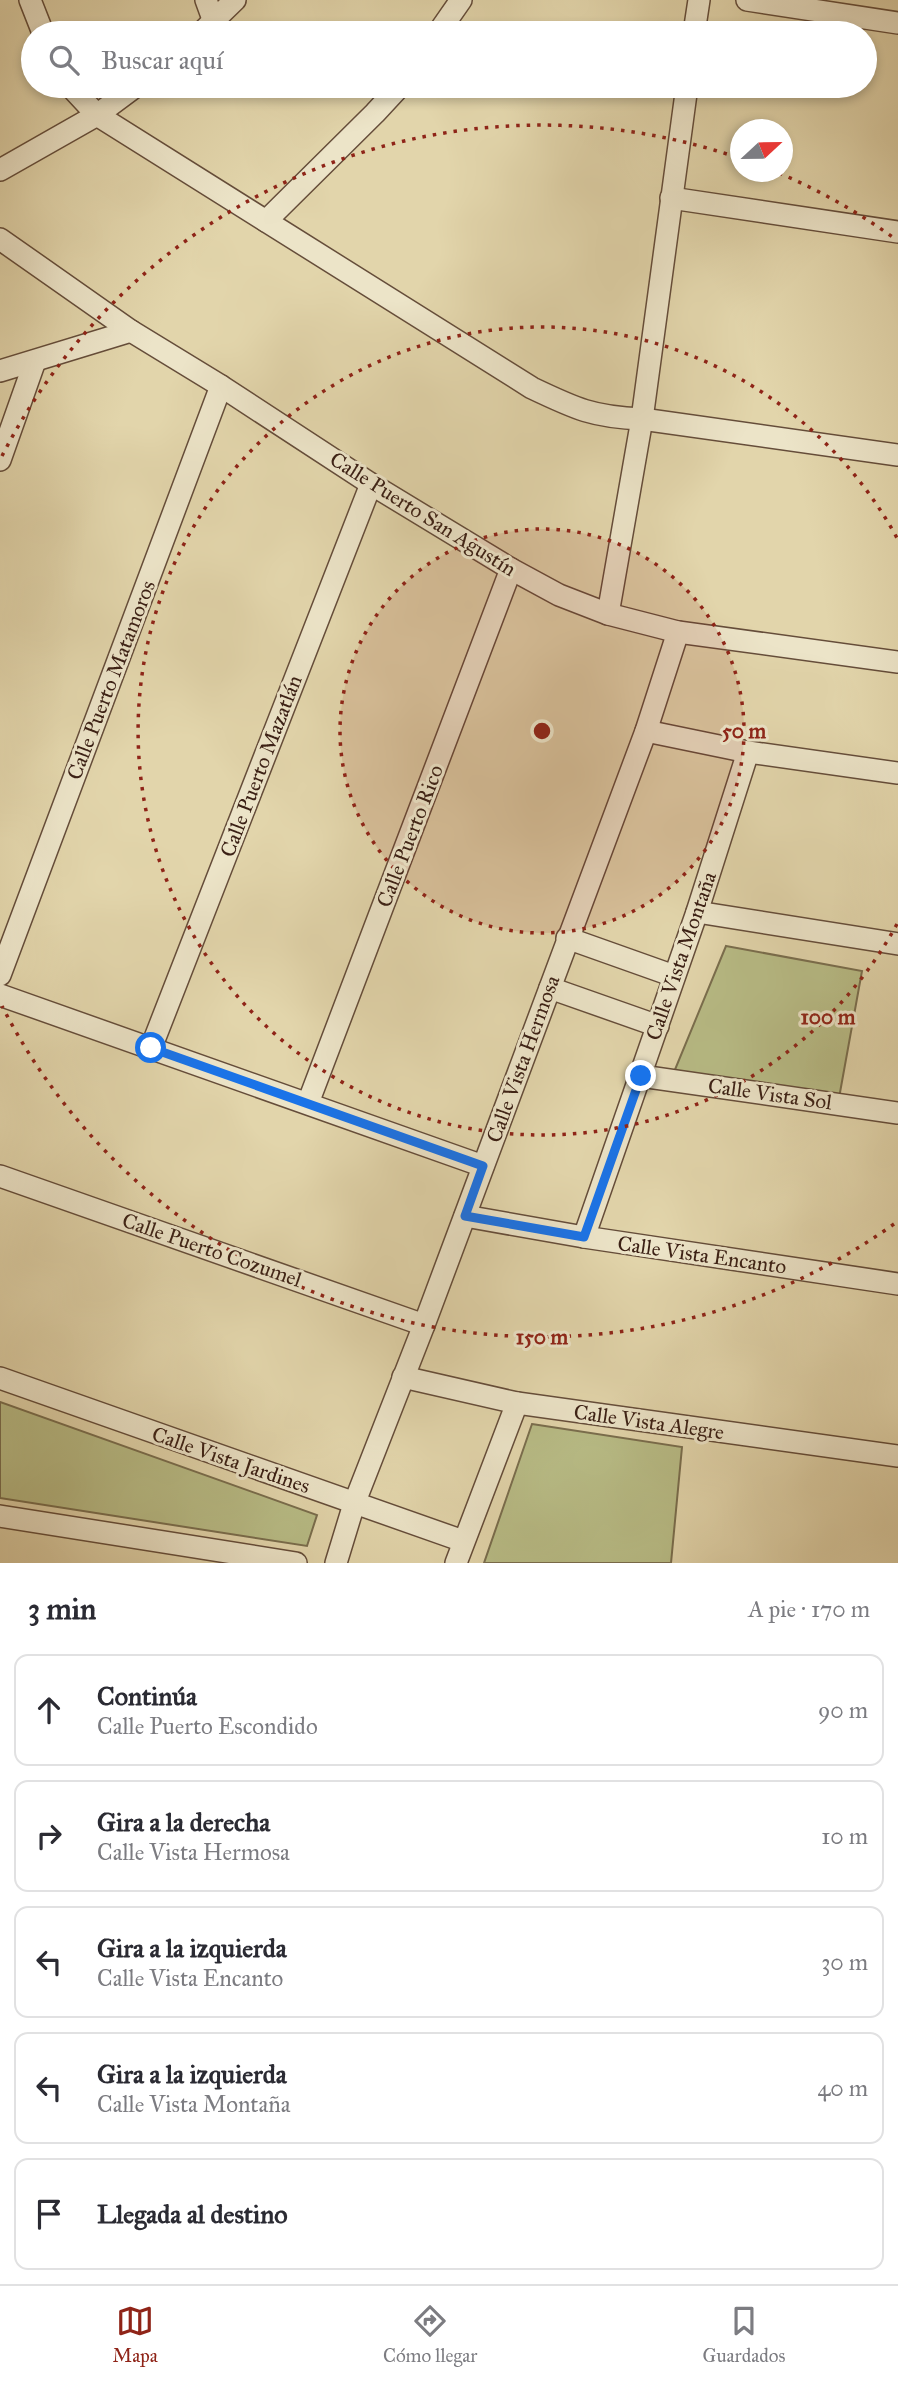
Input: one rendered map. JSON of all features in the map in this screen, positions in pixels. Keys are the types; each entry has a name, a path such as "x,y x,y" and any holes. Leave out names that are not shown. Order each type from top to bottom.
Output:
{"street":[{"path":"30,0 38,21"},
{"path":"205,0 207,21"},
{"path":"215,21 235,0"},
{"path":"446,21 461,0"},
{"path":"696,21 699,0"},
{"path":"747,0 898,23"},
{"path":"81,98 97,115 532,388 579,411 607,418 642,419 898,455"},
{"path":"0,170 97,115 120,98"},
{"path":"266,221 389,98"},
{"path":"608,614 642,419 685,98"},
{"path":"671,198 898,232"},
{"name":"Calle Puerto San Agustín","path":"0,239 131,331 371,484 559,595 608,614 678,632 898,662"},
{"path":"0,371 131,331"},
{"path":"0,460 35,361"},
{"name":"Calle Puerto Matamoros","path":"0,975 221,386"},
{"name":"Calle Puerto Mazatlán","path":"151,1048 371,484"},
{"name":"Calle Puerto Rico","path":"308,1103 511,569"},
{"name":"Calle Vista Hermosa","path":"336,1563 354,1504 425,1325 646,731 678,632"},
{"path":"646,731 748,752 898,773"},
{"name":"Calle Vista Montaña","path":"584,1237 658,1026 748,752"},
{"path":"696,912 898,944"},
{"path":"567,938 674,976"},
{"path":"550,988 658,1026"},
{"path":"0,995 483,1166"},
{"name":"Calle Vista Sol","path":"641,1076 898,1113"},
{"name":"Calle Puerto Cozumel","path":"0,1176 425,1325"},
{"name":"Calle Vista Encanto","path":"465,1216 584,1237 898,1284"},
{"name":"Calle Vista Alegre","path":"403,1377 517,1403 898,1456"},
{"name":"Calle Vista Jardines","path":"0,1378 463,1541"},
{"path":"456,1563 517,1403"},
{"path":"0,1516 296,1563"}],"green space":[{"path":"726,946 862,971 839,1098 674,1072"},
{"path":"0,1402 317,1515 307,1546 0,1498"},
{"path":"532,1424 682,1447 671,1563 484,1563"}],"route":[{"path":"151,1048 483,1166 465,1216 584,1237 641,1076"}]}
